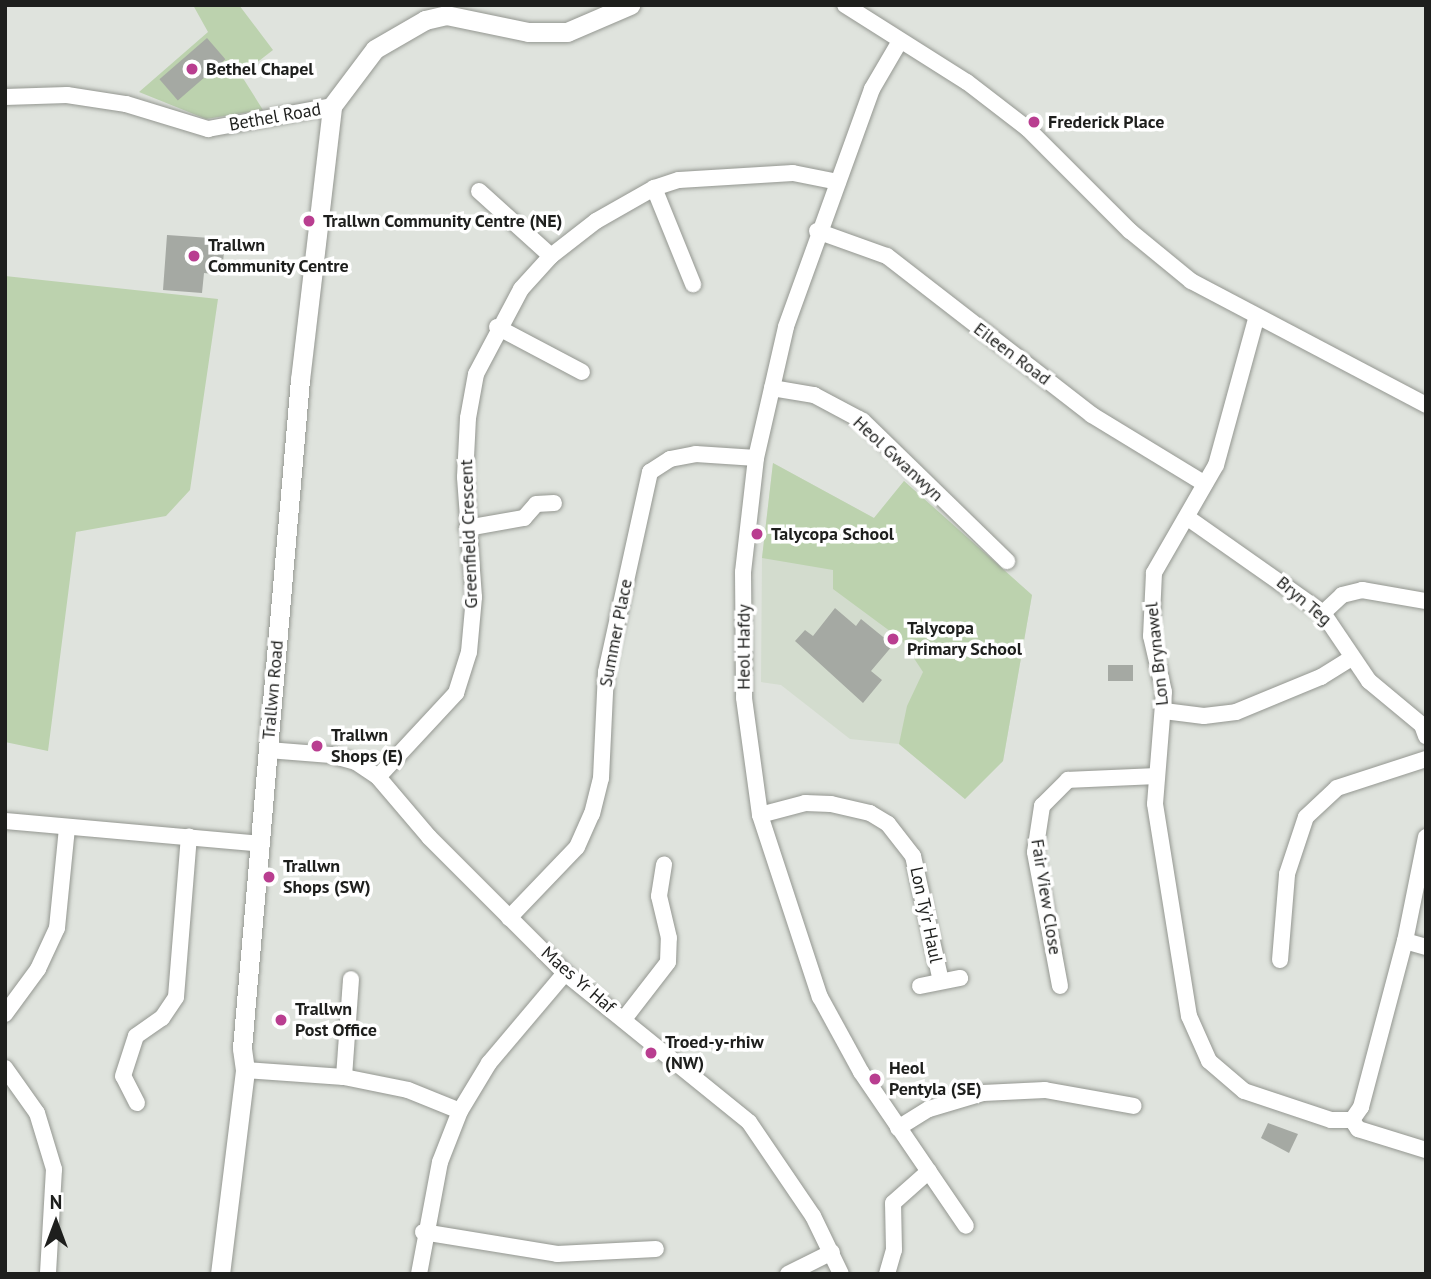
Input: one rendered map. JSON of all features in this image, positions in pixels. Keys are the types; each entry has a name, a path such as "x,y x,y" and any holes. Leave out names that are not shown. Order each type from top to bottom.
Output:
{"street":[{"name":"Bethel Road","path":"5,97 66,94 114,102 208,129 332,106 375,49 425,20 446,15 528,32 567,32 630,5"},
{"path":"845,5 1028,129 1160,258 1256,319 1426,405"},
{"name":"Heol Hafdy","path":"900,41 872,89 817,231 772,388 756,458 743,572 744,698 760,815 820,997 898,1128 966,1226"},
{"name":"Trallwn Road","path":"220,1274 245,1070 242,1048 262,844 300,380 332,106"},
{"name":"Greenfield Crescent","path":"378,777 456,692 469,652 474,597 467,528 468,418 476,374 498,327 551,256 654,188 679,180 781,174 838,181"},
{"path":"654,188 693,284"},
{"path":"479,191 551,256"},
{"name":"Eileen Road","path":"817,231 887,256 1092,415 1205,484"},
{"name":"Lon Brynawel","path":"1256,319 1216,465 1188,518 1154,573 1149,600 1164,711 1155,776 1175,925 1195,1037 1223,1078 1244,1091 1318,1116 1352,1120 1358,1129 1426,1150"},
{"path":"498,327 582,372"},
{"name":"Heol Gwanwyn","path":"772,388 814,395 863,421 1007,561"},
{"name":"Summer Place","path":"509,918 577,848 592,814 601,778 606,672 650,472 670,459 696,454 756,458"},
{"path":"467,528 524,518 536,504 554,503"},
{"name":"Bryn Teg","path":"1188,518 1323,613 1369,681 1422,725 1426,736"},
{"path":"1323,613 1342,595 1362,590 1426,601"},
{"path":"1164,711 1212,716 1236,712 1321,677 1352,658"},
{"name":"Maes Yr Haf","path":"268,750 331,755 356,762 378,777 509,918 565,973 749,1122 832,1252 841,1274"},
{"path":"1280,960 1287,874 1306,817 1337,788 1426,759"},
{"name":"Fair View Close","path":"1060,986 1035,852 1042,806 1068,780 1155,776"},
{"name":"Lon Ty'r Haul","path":"760,815 806,803 831,804 870,813 888,824 913,856 941,981"},
{"path":"5,821 262,844"},
{"path":"5,1014 38,969 57,928 68,828"},
{"path":"137,1103 122,1076 136,1036 162,1018 176,997 189,837"},
{"path":"1352,1120 1361,1107 1405,942 1426,837"},
{"path":"624,1020 668,962 669,938 659,896 664,864"},
{"path":"1175,925 1192,922"},
{"path":"1405,942 1426,947"},
{"path":"419,1274 423,1232 460,1111 489,1063 565,973"},
{"name":"Lon Ty'r Haul","path":"920,986 960,978"},
{"path":"344,1076 351,979"},
{"path":"5,1068 37,1113 51,1157 48,1274"},
{"path":"245,1070 344,1076 408,1090 460,1111"},
{"path":"898,1128 929,1109 983,1093 1045,1090 1134,1106"},
{"path":"887,1274 894,1251 893,1203 929,1171"},
{"path":"423,1232 557,1254 656,1249"},
{"path":"788,1274 832,1252"}],"shaded area":[{"name":"Talycopa Primary School","path":"773,463 874,518 904,481 1032,595 1003,761 965,799 899,744 850,739 781,685 761,682 762,558"}],"green space":[{"path":"193,5 239,5 273,50 241,75 263,110 206,119 139,92 208,32"},
{"path":"5,276 218,299 190,490 166,516 76,532 48,751 5,742"},
{"name":"Talycopa Primary School","path":"773,463 874,518 904,481 1032,595 1003,761 965,799 899,744 907,706 923,672 902,640 833,589 833,570 762,558"}],"building":[{"name":"Bethel Chapel","path":"207,38 225,59 178,100 159,79"},
{"name":"Trallwn Community Centre","path":"167,235 225,239 222,275 204,273 202,293 163,290"},
{"path":"835,608 856,626 861,619 893,645 871,671 882,680 863,703 795,641 805,630 813,636"},
{"path":"1108,665 1133,665 1133,681 1108,681"},
{"path":"1268,1123 1298,1134 1289,1153 1261,1138"}],"place":[{"name":"Bethel Chapel","path":"192,69"},
{"name":"Frederick Place","path":"1034,122"},
{"name":"Trallwn Community Centre (NE)","path":"309,221"},
{"name":"Trallwn Community Centre","path":"194,256"},
{"name":"Talycopa School","path":"757,534"},
{"name":"Talycopa Primary School","path":"893,639"},
{"name":"Trallwn Shops (E)","path":"317,746"},
{"name":"Trallwn Shops (SW)","path":"269,877"},
{"name":"Trallwn Post Office","path":"281,1020"},
{"name":"Troed-y-rhiw (NW)","path":"651,1053"},
{"name":"Heol Pentyla (SE)","path":"875,1079"}]}
